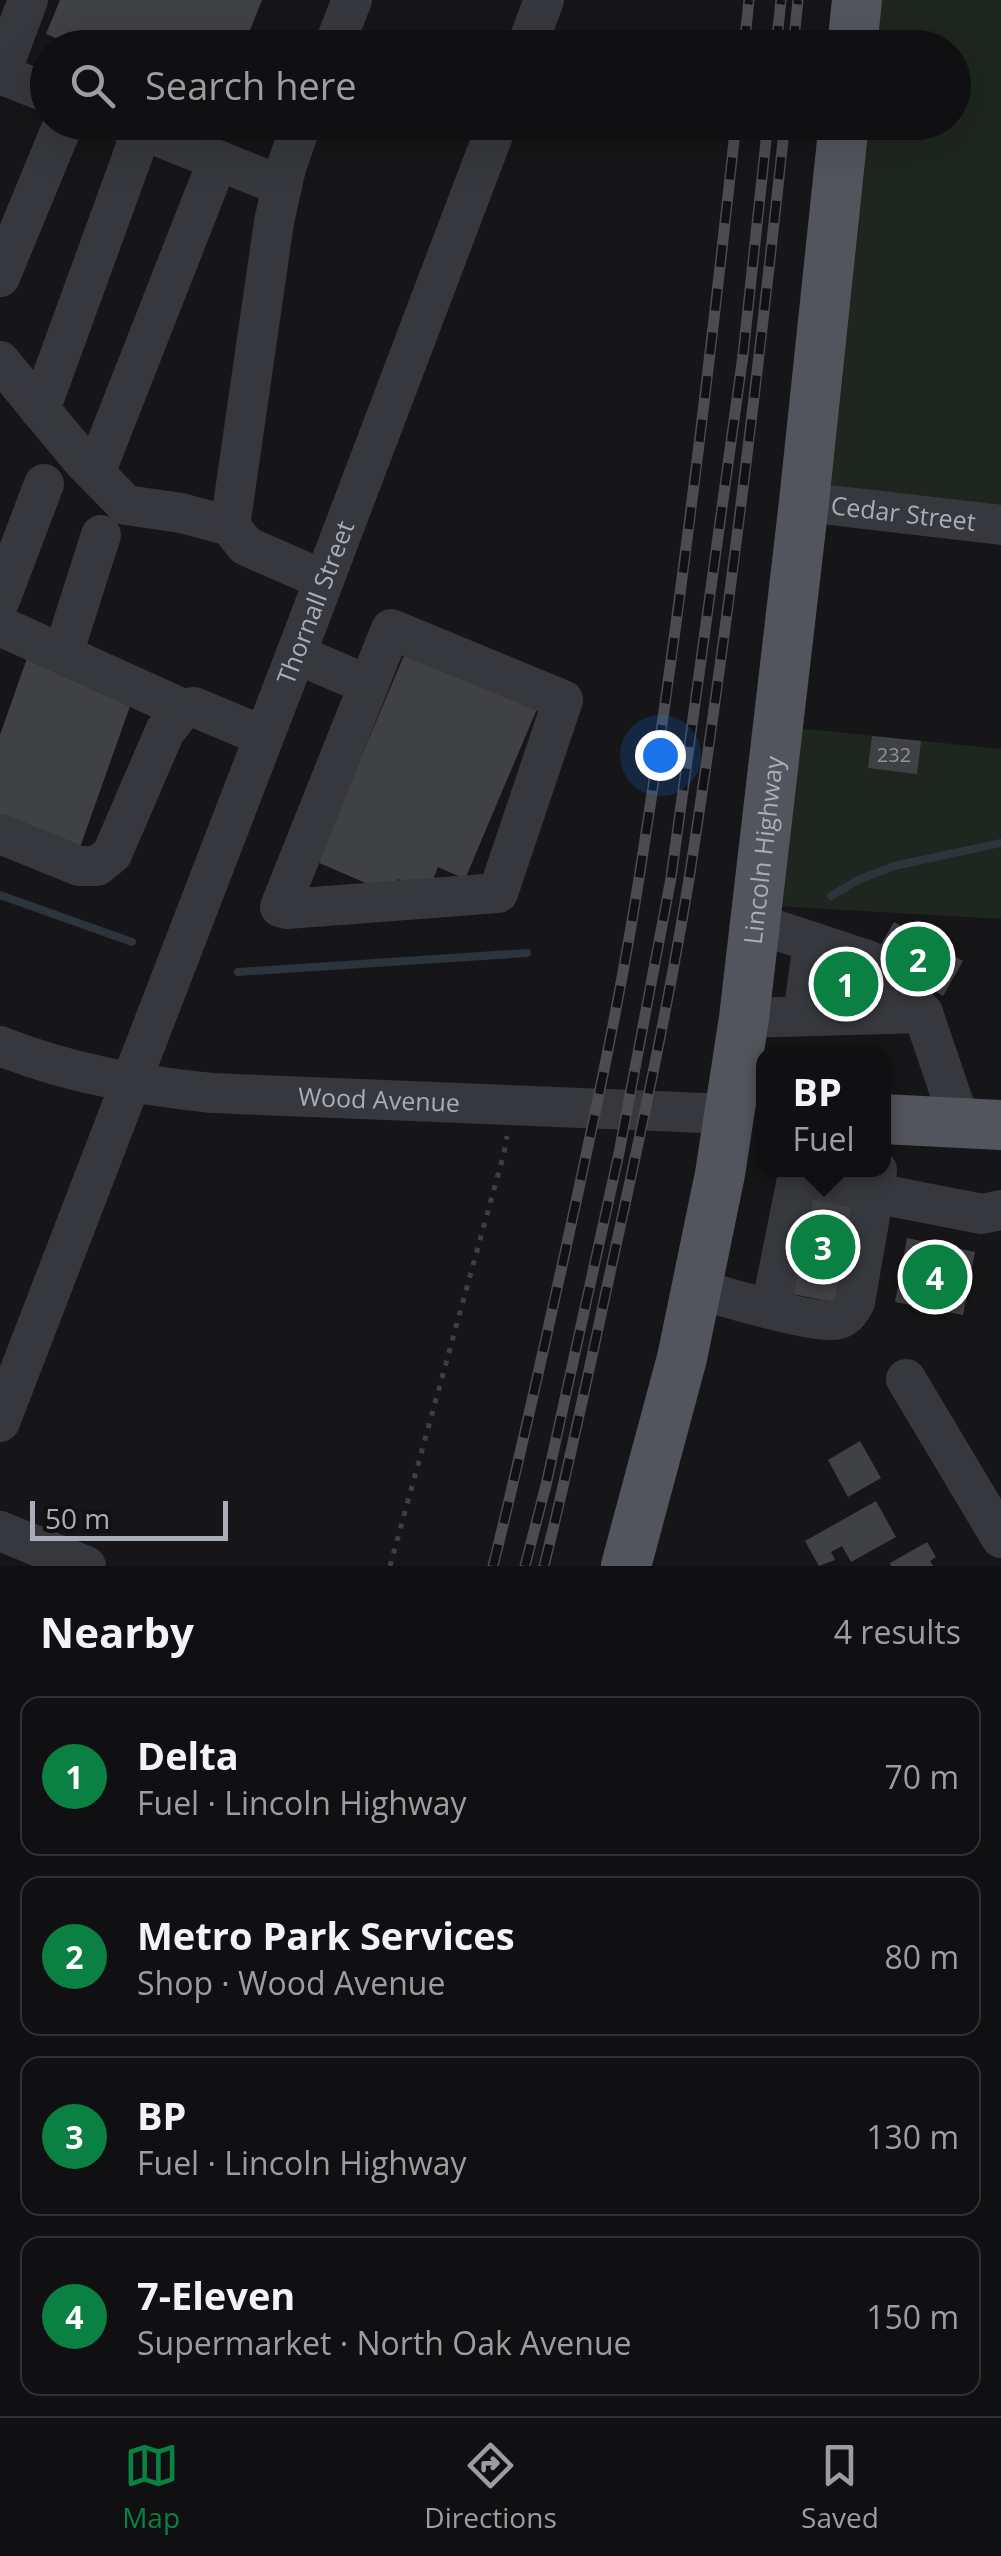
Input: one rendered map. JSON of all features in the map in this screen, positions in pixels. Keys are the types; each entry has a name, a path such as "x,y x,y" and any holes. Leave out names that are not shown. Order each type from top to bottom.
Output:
{"main road":[{"path":"854,30 857,0"},
{"name":"Lincoln Highway","path":"626,1566 682,1358 718,1186 746,1115 744,1018 842,140"},
{"path":"891,1123 981,1123"}],"street":[{"path":"28,0 0,74 30,86"},
{"path":"340,30 352,0"},
{"path":"533,30 544,0"},
{"path":"0,277 57,140"},
{"path":"40,410 127,140"},
{"path":"167,140 282,186"},
{"path":"230,526 265,272 282,186 296,140"},
{"name":"Thornall Street","path":"0,1422 11,1360 131,1084 491,140"},
{"path":"95,473 218,160"},
{"path":"0,361 126,505 182,513 230,526 246,546 324,580"},
{"path":"0,600 44,484"},
{"name":"Cedar Street","path":"804,502 1001,525"},
{"path":"63,654 100,534"},
{"path":"0,626 183,708 194,707 263,736"},
{"path":"392,629 563,700 498,893 280,907 368,686 392,629"},
{"path":"296,654 368,686"},
{"path":"0,834 79,866 97,866 112,854 165,731 183,708"},
{"path":"754,923 814,942 837,991"},
{"path":"814,942 837,991"},
{"path":"744,1018 837,991 870,962 922,1013 981,1123"},
{"path":"837,991 922,1013"},
{"name":"Wood Avenue","path":"0,1046 64,1069 131,1084 212,1093 746,1115"},
{"path":"771,1308 796,1179 800,1177"},
{"path":"817,1177 876,1181 982,1214 1001,1210"},
{"path":"698,1289 835,1321 850,1311 859,1286 876,1181"},
{"path":"906,1379 1001,1538"},
{"path":"0,1531 86,1566"}],"path":[{"path":"390,1566 506,1136"}],"shaded area":[{"path":"857,0 1001,0 1001,525 804,502 842,140 971,140 971,30 854,30"},
{"path":"778,726 1001,749 1001,919 757,905"}],"building":[{"path":"60,0 262,0 250,30 48,30"},
{"path":"405,653 537,709 465,879 438,867 428,892 398,879 391,894 317,862"},
{"path":"27,658 134,695 78,853 0,825 0,735"},
{"path":"872,736 921,741 917,774 868,768"},
{"path":"894,922 963,961 943,996 874,956"},
{"path":"823,959 880,977 870,1010 813,992"},
{"path":"807,1191 858,1201 838,1303 787,1293"},
{"path":"907,1238 975,1252 963,1315 895,1302"},
{"path":"860,1441 881,1478 848,1497 828,1460"},
{"path":"876,1501 896,1537 851,1562 842,1546 831,1552 835,1560 819,1566 805,1541"},
{"path":"927,1542 936,1557 930,1561 933,1566 891,1566 890,1563"}],"waterway":[{"path":"831,896 894,866 1001,843"},
{"path":"0,895 132,942"},
{"path":"238,972 527,953"}],"tunnel":[{"path":"842,1000 848,969"}],"railway":[{"path":"746,30 749,0"},
{"path":"778,30 781,0"},
{"path":"795,30 798,0"},
{"path":"493,1566 585,1161 632,920 680,591 734,140"},
{"path":"525,1566 619,1153 671,878 743,355 766,140"},
{"path":"544,1566 643,1120 689,879 717,690 783,140"}],"place":[{"name":"Metro Park Services","path":"918,959"},
{"name":"Delta","path":"846,984"},
{"name":"BP","path":"823,1247"},
{"name":"7-Eleven","path":"935,1277"}]}
